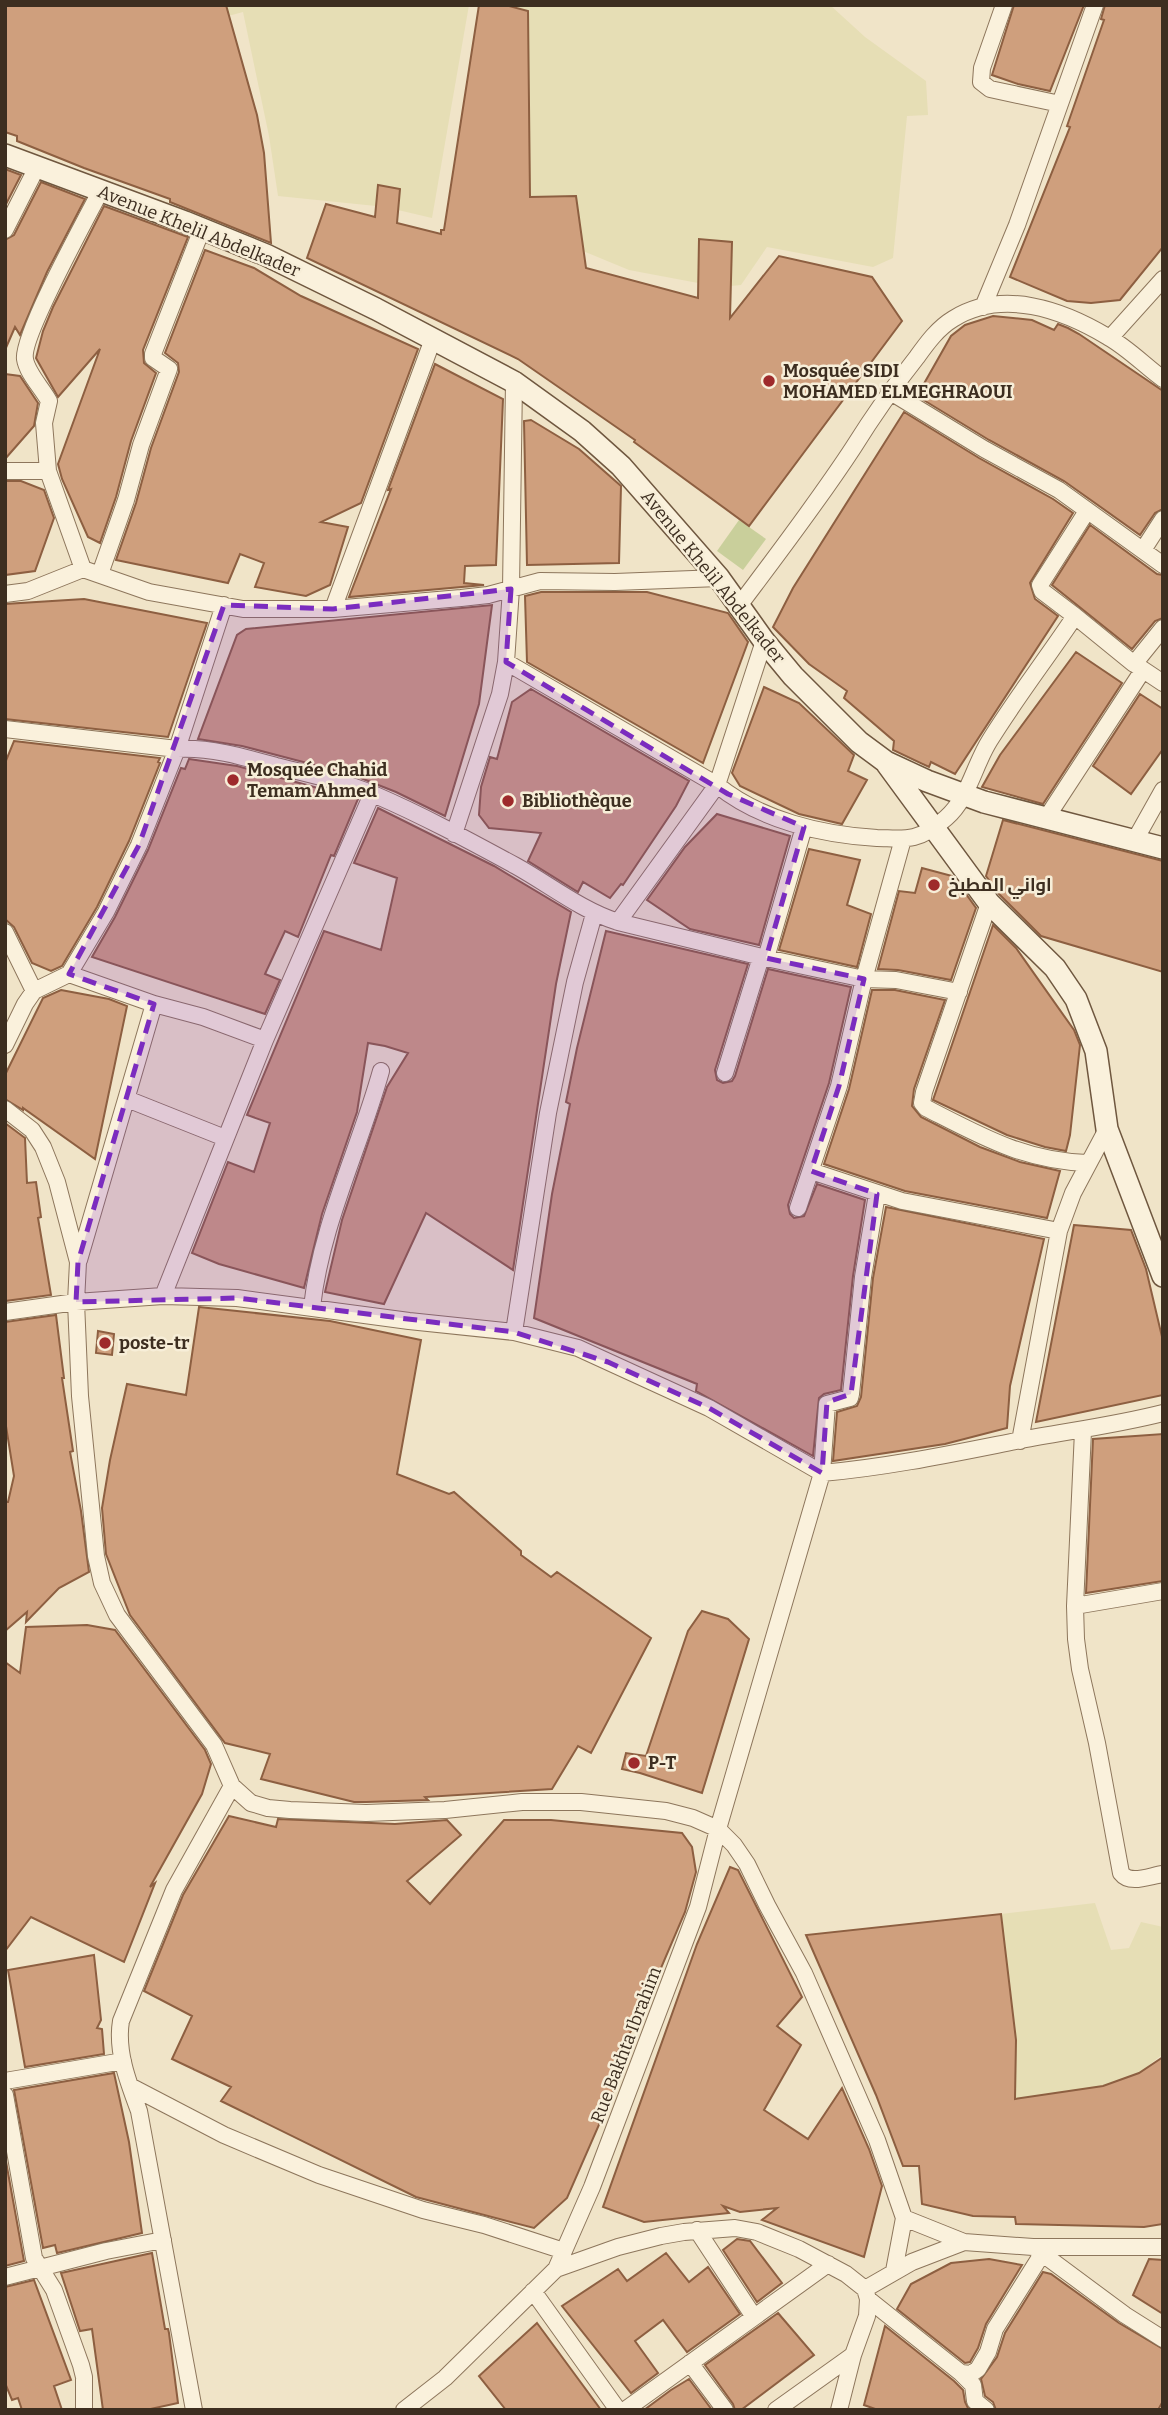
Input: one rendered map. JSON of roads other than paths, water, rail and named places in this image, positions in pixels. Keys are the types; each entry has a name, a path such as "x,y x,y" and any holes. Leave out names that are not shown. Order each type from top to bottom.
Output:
{"street":[{"path":"1004,5 982,68 981,82 990,89 1060,104"},
{"path":"983,307 1017,225 1095,5"},
{"name":"Avenue Khelil Abdelkader","path":"5,155 266,255 514,382 582,431 621,466 719,578 764,641 821,706 859,742 886,762 965,796 1163,848"},
{"path":"5,230 37,167"},
{"path":"83,569 48,471 44,423 49,401 26,364 25,349 46,297 101,190"},
{"path":"100,574 127,500 141,445 169,369 153,358 153,354 202,229"},
{"path":"1110,338 1163,279"},
{"path":"738,607 836,472 890,391 938,331 953,319 983,307 1017,304 1056,311 1110,338 1163,379"},
{"path":"332,609 433,339"},
{"path":"454,834 500,694 506,662 511,589 514,382"},
{"path":"890,391 984,449 1059,490 1163,565"},
{"path":"5,471 48,471"},
{"path":"1087,511 1040,585 1042,591 1163,683"},
{"path":"1143,550 1163,519"},
{"path":"5,594 28,591 83,569 149,592 243,609 332,609 460,598 540,581 615,583 719,578"},
{"path":"5,1045 34,991 69,974 106,912 128,867 177,749 224,605"},
{"path":"506,662 752,807 804,827 849,836 903,839 916,837 934,828 949,816 965,796 989,741 1075,616"},
{"path":"1047,817 1163,628"},
{"path":"618,922 717,785 764,641"},
{"path":"5,730 177,749 200,748 260,761 372,794 557,889 594,914 618,922 763,958 864,979 896,980 959,992"},
{"path":"886,762 989,903 1055,968 1076,999 1096,1051 1107,1129 1163,1276"},
{"path":"1135,840 1163,790"},
{"path":"163,1296 265,1040 372,794"},
{"path":"725,1073 804,827"},
{"path":"798,1208 839,1086 864,979 903,839"},
{"path":"989,903 924,1092 924,1106 963,1128 1016,1152 1053,1161 1087,1163"},
{"path":"514,1332 548,1113 575,982 594,914"},
{"path":"5,932 34,991"},
{"path":"69,974 265,1040"},
{"path":"154,1004 78,1262 76,1302 88,1486 102,1583 117,1615 214,1745 232,1786 251,1803 290,1810 366,1813 445,1810 522,1802 581,1802 666,1811 693,1818 718,1829 734,1845 747,1864 766,1905 804,1973 877,2140 904,2218 894,2271"},
{"path":"312,1307 333,1210 361,1137 381,1071"},
{"path":"127,1098 225,1138"},
{"path":"5,1109 32,1130 43,1147 57,1182 78,1262"},
{"path":"1020,1440 1059,1231 1087,1163 1107,1129"},
{"path":"811,1171 877,1194 944,1210 1059,1231"},
{"name":"Rue Bakhta Ibrahim","path":"556,2269 592,2187 698,1907 718,1829 822,1473 827,1404 850,1398 863,1277 877,1194"},
{"path":"5,1312 76,1302 163,1296 237,1298 514,1332 578,1348 709,1408 822,1473 925,1460 1020,1440 1083,1431 1163,1413"},
{"path":"1083,1431 1075,1606 1080,1669 1121,1873 1129,1880 1163,1874"},
{"path":"1075,1606 1163,1591"},
{"path":"194,2410 139,2111 123,2062 119,2037 121,2021 174,1890 232,1786"},
{"path":"5,2081 123,2062"},
{"path":"130,2087 223,2135 319,2175 422,2210 484,2225 564,2251"},
{"path":"5,2095 10,2157 34,2258 54,2290 81,2365 84,2377 84,2410"},
{"path":"904,2218 964,2242 1037,2250 1163,2247"},
{"path":"404,2410 445,2378 556,2269 618,2247 661,2236 745,2229 799,2249 846,2274 866,2294 961,2373 973,2385 975,2401 986,2410"},
{"path":"697,2231 754,2317"},
{"path":"5,2277 163,2240"},
{"path":"866,2294 894,2271 964,2242"},
{"path":"1037,2250 1125,2315 1163,2339"},
{"path":"961,2373 971,2374 978,2369 1037,2250"},
{"path":"625,2410 828,2264"},
{"path":"533,2291 618,2410"},
{"path":"839,2410 853,2355 867,2316 866,2294"},
{"path":"776,2410 853,2355"},
{"path":"690,2363 725,2410"}],"place":[{"name":"Mosquée SIDI MOHAMED ELMEGHRAOUI","path":"769,381"},
{"name":"Mosquée Chahid Temam Ahmed","path":"233,780"},
{"name":"Bibliothèque","path":"508,801"},
{"name":"اواني المطبخ","path":"934,885"},
{"name":"poste-tr","path":"105,1343"},
{"name":"P-T","path":"634,1763"}]}
